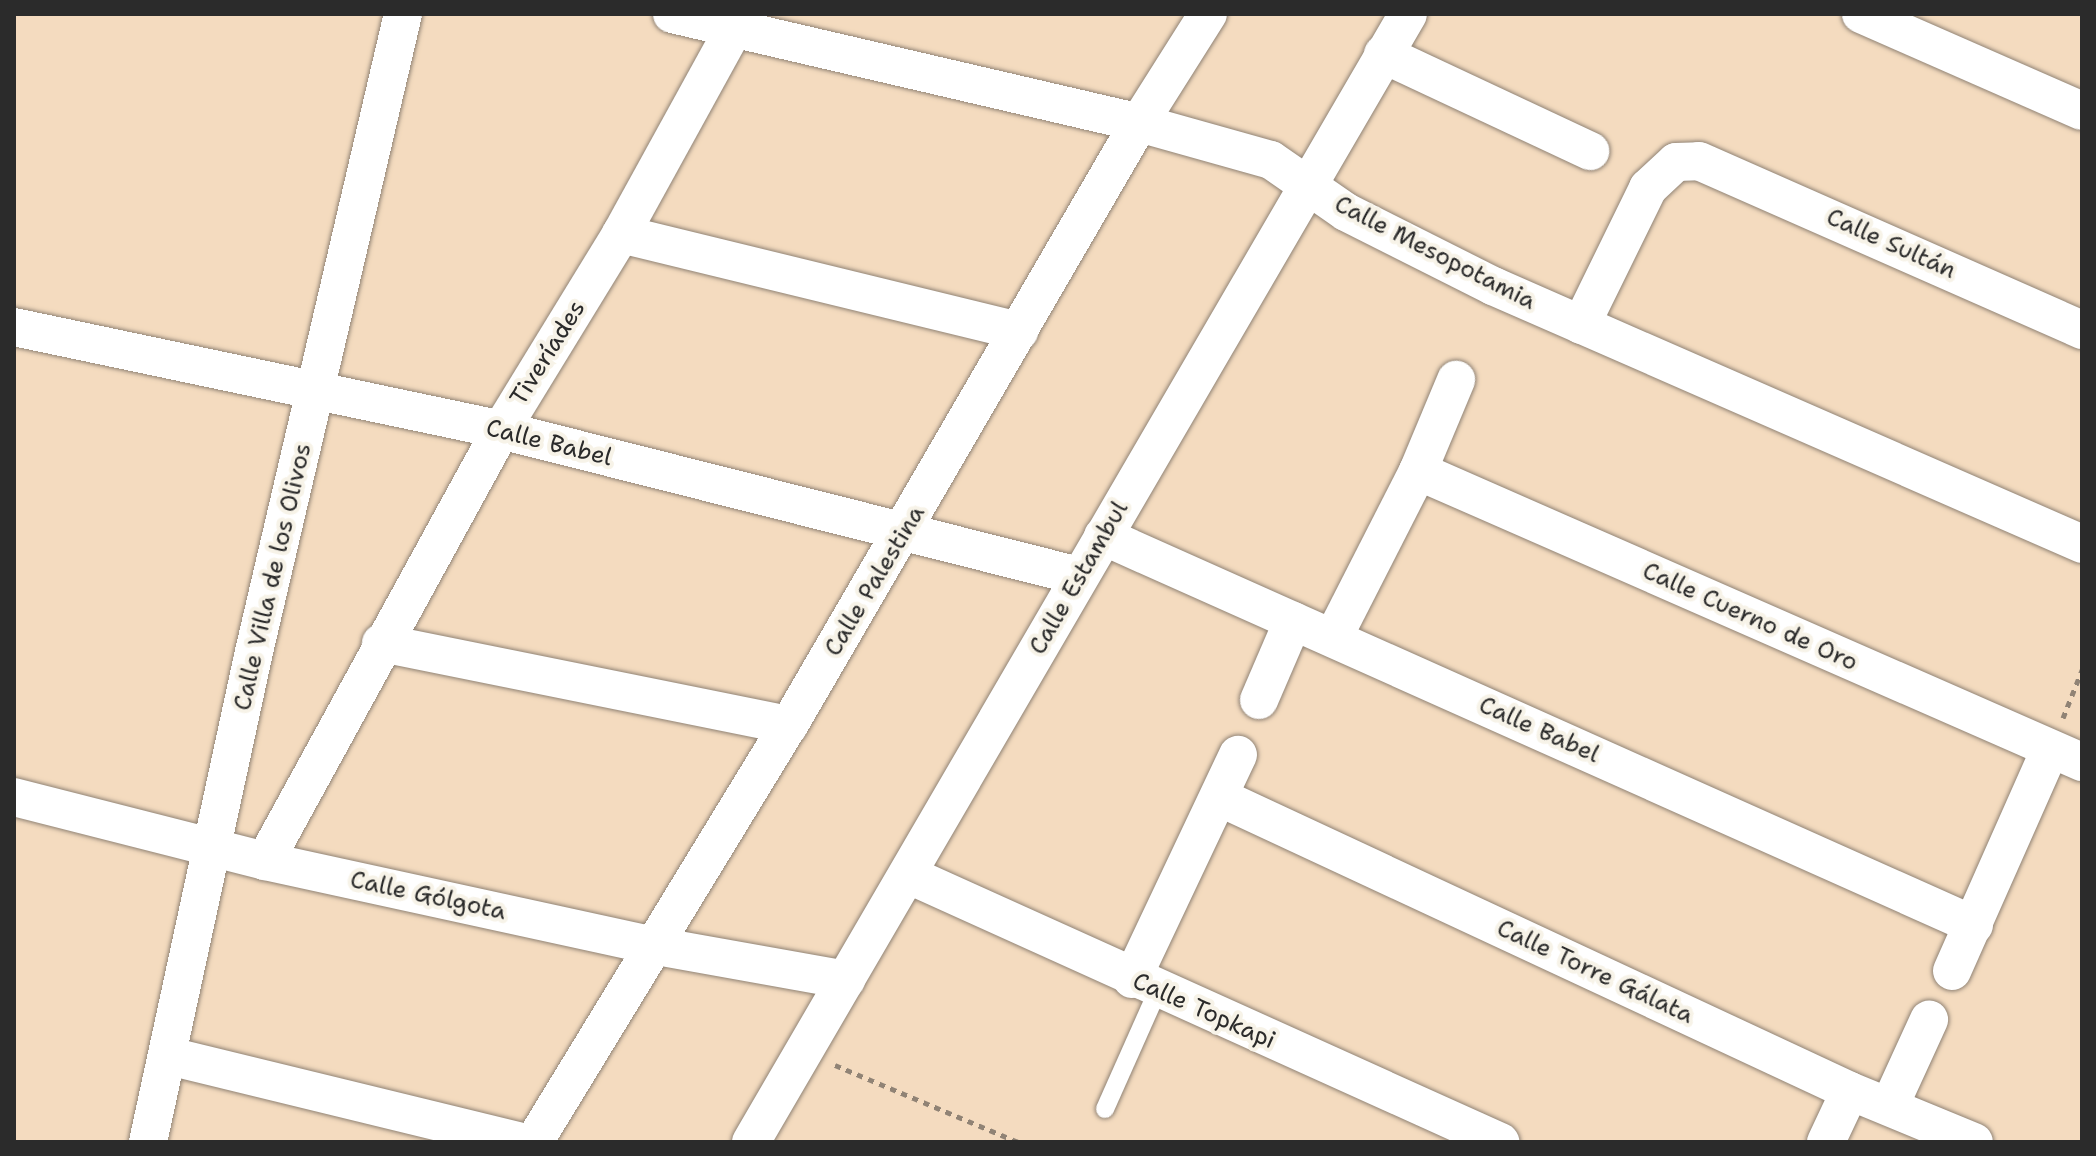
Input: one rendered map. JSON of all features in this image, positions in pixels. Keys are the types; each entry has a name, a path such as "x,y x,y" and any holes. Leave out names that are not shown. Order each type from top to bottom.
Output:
{"street":[{"name":"Calle Villa de los Olivos","path":"148,1142 214,850 253,656 403,14"},
{"name":"Calle Mesopotamia","path":"672,14 738,22 1139,123 1271,160 1346,212 1581,325 2082,544"},
{"name":"Calle Palestina","path":"534,1142 656,946 904,533 1139,123 1208,14"},
{"name":"Calle Estambul","path":"751,1142 1408,14"},
{"path":"1861,14 2082,111"},
{"name":"Tiveríades","path":"265,861 381,643 501,430 621,234 738,22"},
{"path":"1383,54 1590,151"},
{"name":"Calle Sultán","path":"1581,325 1648,188 1676,162 1699,161 2082,330"},
{"path":"621,234 1019,331"},
{"name":"Calle Babel","path":"14,327 501,430 1079,576"},
{"path":"1333,638 1418,471 1456,380"},
{"name":"Calle Cuerno de Oro","path":"1418,471 2066,756"},
{"name":"Calle Babel","path":"1103,536 1974,925"},
{"path":"1259,700 1293,621"},
{"path":"381,643 789,725"},
{"path":"1145,985 1238,755"},
{"path":"1952,971 2066,756"},
{"name":"Calle Gólgota","path":"14,797 214,850 656,946 846,980"},
{"name":"Calle Torre Gálata","path":"1219,797 1850,1091 1974,1142"},
{"name":"Calle Topkapi","path":"909,875 1145,985 1500,1142"},
{"path":"1890,1105 1929,1020"},
{"path":"169,1056 521,1142"},
{"path":"1826,1142 1850,1091"}],"lane":[{"path":"1105,1109 1145,985"}],"path":[{"path":"2066,756 2082,670"},
{"path":"805,1052 1018,1142"}]}
